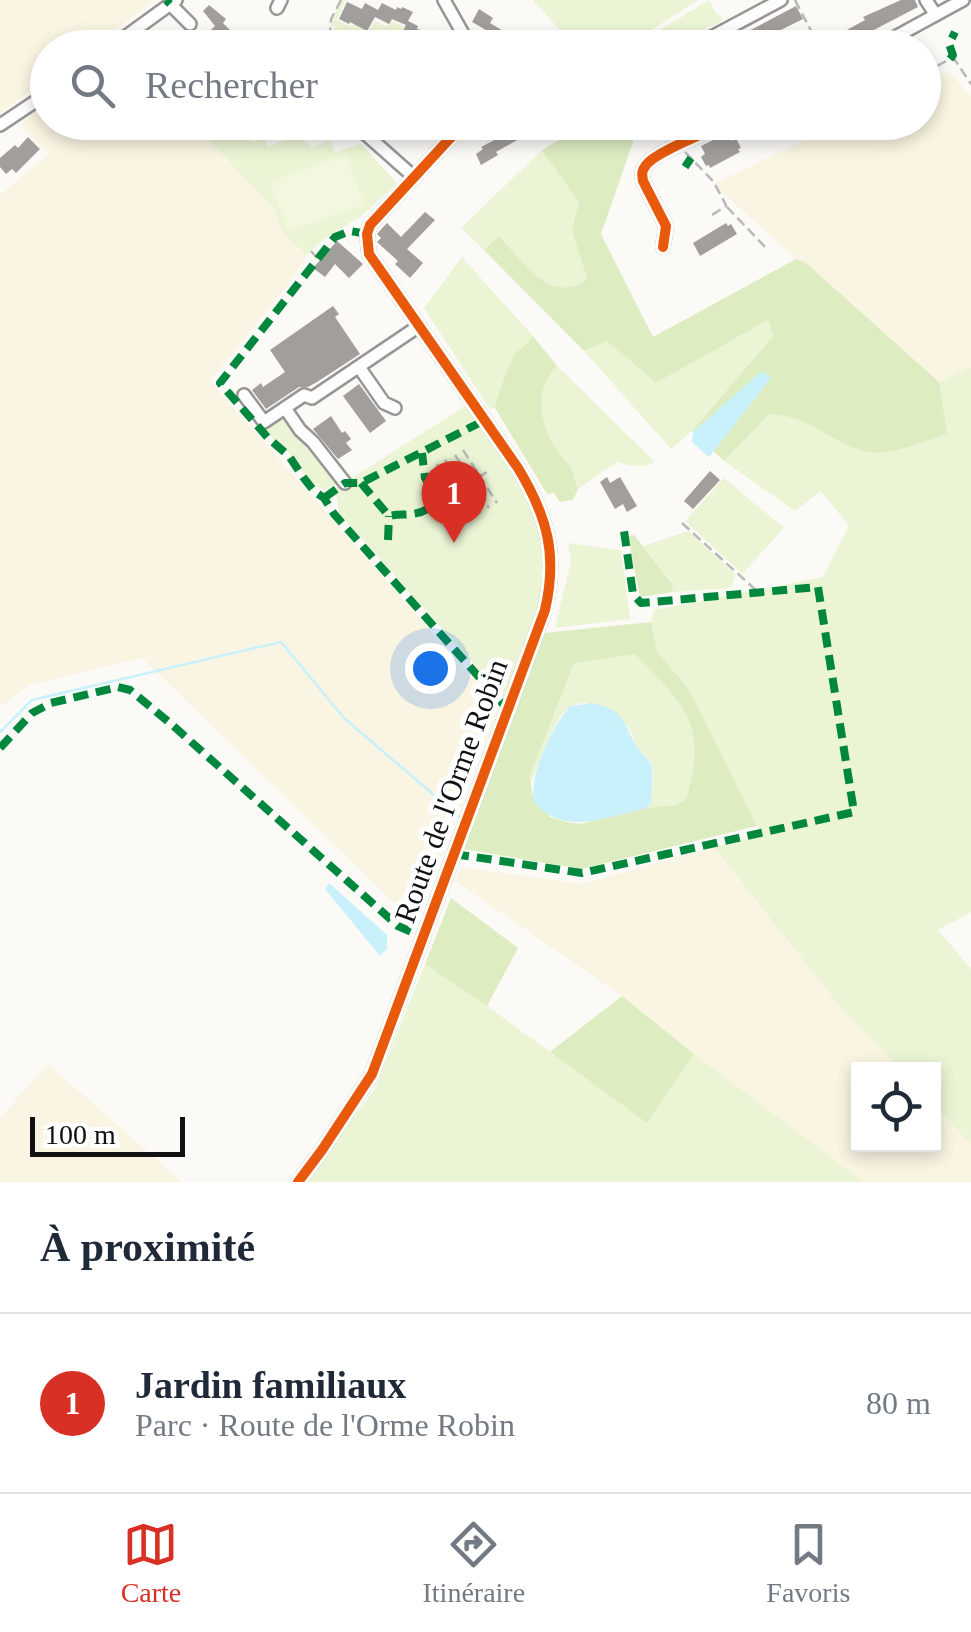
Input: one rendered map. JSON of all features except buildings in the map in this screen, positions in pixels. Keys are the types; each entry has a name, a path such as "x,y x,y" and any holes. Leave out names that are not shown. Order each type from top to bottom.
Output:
{"street":[{"path":"444,0 460,30"},
{"path":"724,30 780,0"},
{"path":"926,0 935,14"},
{"path":"907,30 962,0"},
{"path":"135,30 173,2 190,24"},
{"path":"0,125 30,105"},
{"path":"372,140 414,178"},
{"name":"Route de l'Orme Robin","path":"298,1182 372,1074 548,600 552,558 547,526 535,496 368,254 370,225 449,140"},
{"path":"663,248 666,226 642,174 650,161 687,140"},
{"path":"244,395 264,422 304,395 312,398 419,326"},
{"path":"358,367 384,403 394,408"},
{"path":"285,408 345,483"}],"path":[{"path":"330,30 330,19 341,0"},
{"path":"795,0 811,30"},
{"path":"941,64 955,60 971,84"},
{"path":"678,145 712,181 726,206 768,248"},
{"path":"712,215 726,206"},
{"path":"310,252 317,258"},
{"path":"463,450 497,503"},
{"path":"454,455 489,508"},
{"path":"445,460 480,514"},
{"path":"437,464 471,519"},
{"path":"440,501 487,472"},
{"path":"682,523 758,592"}],"shaded area":[{"path":"0,0 154,1 115,30 30,30 30,91 0,113"},
{"path":"950,71 971,97 971,367 939,382 713,184 805,140 941,140 941,75"},
{"path":"30,116 30,136 21,128"},
{"path":"34,140 208,140 273,207 283,232 307,255 210,381 499,708 416,924 142,658 29,685 0,707 0,195 49,154"},
{"path":"714,847 841,1008 893,1062 851,1062 851,1152 941,1152 941,1112 971,1144 971,1182 864,1182 622,996 455,881 461,867 582,884"},
{"path":"48,1064 182,1182 0,1182 0,1118"}],"green space":[{"path":"345,0 337,20 352,27 355,22 367,30 334,30 332,19"},
{"path":"533,0 698,0 651,30 560,30"},
{"path":"709,0 723,20 703,30 660,30"},
{"path":"375,21 387,27 391,21 405,27 369,30"},
{"path":"208,140 265,140 268,147 284,140 303,140 310,148 330,140 335,152 361,144 397,183 363,215 328,236 307,255 283,232 273,207"},
{"path":"559,140 634,140 601,234 653,337 796,259 806,263 939,382 947,434 905,448 872,453 851,447 794,418 769,414 724,461 692,431 773,336 768,320 656,383 607,341 584,351 484,250 499,236 528,268 549,284 574,286 587,279 572,230 579,203 542,150"},
{"path":"542,150 579,203 572,230 587,279 574,286 549,284 538,277 499,236 484,250 461,228"},
{"path":"346,155 364,204 288,232 270,182"},
{"path":"462,257 533,336 515,354 495,408 490,409 424,308"},
{"path":"768,320 773,336 692,431 671,449 584,351 607,341 656,383"},
{"path":"533,336 557,366 545,385 541,406 550,437 573,472 578,489 573,500 560,502 554,493 547,494 495,408 515,354"},
{"path":"557,366 655,462 632,466 617,462 578,489 571,469 550,437 541,406 545,385"},
{"path":"971,367 971,912 938,930 971,969 971,1144 941,1112 941,1062 893,1062 841,1008 714,847 761,835 690,691 657,651 651,622 654,610 823,577 849,526 821,491 795,511 724,461 769,414 787,414 865,452 946,434 939,382"},
{"path":"467,405 526,498 543,548 545,575 540,603 504,698 339,513 337,498 331,491"},
{"path":"286,415 341,482 324,490 311,483 290,454 263,429"},
{"path":"724,478 784,528 742,574 685,521"},
{"path":"689,531 736,575 731,588 673,592 672,582 643,546"},
{"path":"634,535 672,583 673,592 640,597 628,536"},
{"path":"568,543 621,550 630,619 555,628 571,561"},
{"path":"651,622 657,651 690,691 757,826 581,869 463,849 544,633","holes":["635,654 667,687 688,717 695,752 686,799 676,805 580,824 550,817 532,793 530,776 574,663"]},
{"path":"635,653 688,717 695,752 686,799 676,805 646,808 652,802 651,763 620,718 588,703 565,711 548,740 532,781 530,776 574,663"},
{"path":"451,898 518,948 487,1006 425,964"},
{"path":"425,964 647,1123 694,1054 864,1182 306,1182 375,1089"},
{"path":"622,996 694,1054 647,1123 550,1052"}],"water":[{"path":"762,371 771,378 709,457 692,442 693,432"},
{"path":"593,703 620,716 650,762 652,802 646,808 587,822 559,819 534,802 538,765 549,738 570,706"},
{"path":"329,883 387,935 387,949 380,956 325,889"}],"waterway":[{"path":"0,732 32,700 281,642 344,718 461,818"},
{"path":"419,928 470,794"}],"marked path":[{"path":"166,0 170,4"},
{"path":"950,59 953,55 949,44 955,32"},
{"path":"685,167 691,158"},
{"path":"367,234 350,231 335,237 220,383 289,456 314,491 502,703 509,706"},
{"path":"324,498 345,483 361,483 485,420"},
{"path":"361,483 389,516 427,509 440,501 425,478 422,453"},
{"path":"440,501 456,526"},
{"path":"388,540 389,516"},
{"path":"454,854 582,873 854,812 818,587 641,603 633,594 623,524"},
{"path":"0,748 32,713 51,703 118,687 130,690 398,926 423,937"}],"cycle path":[{"path":"298,1182 372,1074 545,610 549,590 547,536 528,486 369,254 370,225 448,140"},
{"path":"663,247 666,226 643,181 643,169 661,154 690,140"}],"place":[{"name":"Jardin familiaux","path":"454,543"}]}
